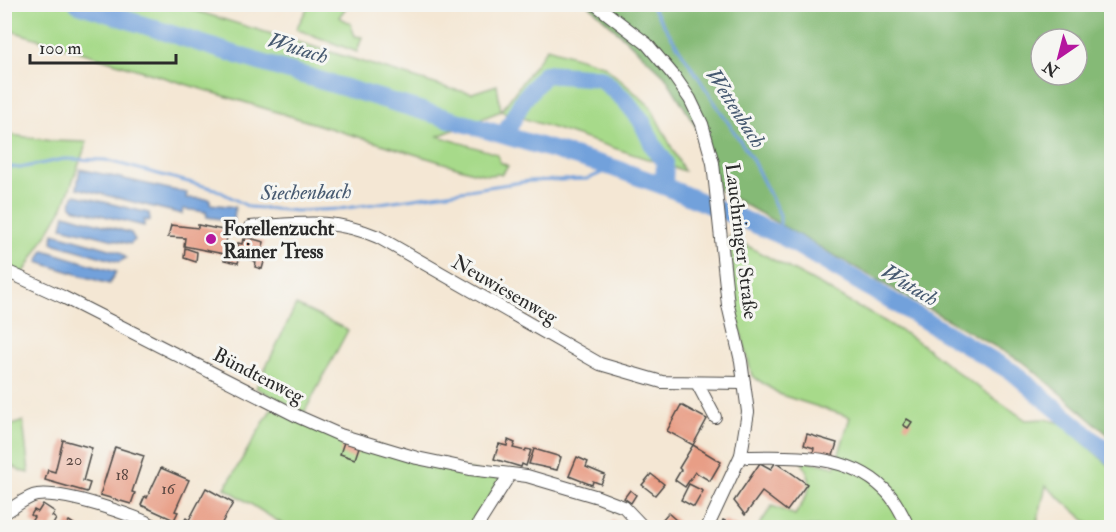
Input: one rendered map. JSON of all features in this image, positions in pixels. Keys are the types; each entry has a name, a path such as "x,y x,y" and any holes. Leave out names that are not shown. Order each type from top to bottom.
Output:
{"street":[{"name":"Lauchringer Straße","path":"595,4 647,44 674,76 690,99 702,123 711,153 728,305 741,361 748,412 741,455 707,528"},
{"name":"Neuwiesenweg","path":"250,226 323,222 364,231 600,364 662,382 744,383"},
{"name":"Bündtenweg","path":"4,270 63,297 299,417 340,435 417,458 470,470 527,476 598,497 624,507 644,528"},
{"path":"697,383 715,417"},
{"path":"741,455 748,457 797,456 832,462 862,473 885,489 909,528"},
{"path":"479,528 479,523 510,474"},
{"path":"4,513 36,495 74,498 142,524 159,528"}],"green space":[{"path":"5,4 177,5 451,89 472,93 497,85 501,111 438,136 497,154 500,162 508,166 502,174 488,175 473,172 5,29"},
{"path":"309,5 348,5 339,17 350,23 355,36 362,37 357,52 296,29"},
{"path":"589,5 1111,5 1111,437 1026,364 719,190 700,133 665,76"},
{"path":"547,48 603,65 650,106 684,171 501,111"},
{"path":"5,134 52,141 87,142 63,207 23,274 5,266"},
{"path":"729,236 866,310 919,342 965,378 1026,420 1045,419 1061,423 1111,467 1111,527 1093,527 1046,486 1036,527 758,527 772,506 795,515 807,494 810,482 800,459 835,467 850,417 781,395 752,376 736,313"},
{"path":"296,305 348,330 304,413 256,388"},
{"path":"272,408 316,430 500,478 473,528 287,527 225,488"},
{"path":"23,421 29,473 20,471 5,460 5,428"}],"water":[{"path":"80,169 187,193 186,198 210,199 210,204 235,207 234,221 207,217 206,212 183,209 182,214 77,188"},
{"path":"73,196 149,213 150,221 144,220 144,226 73,208 71,205"},
{"path":"65,214 131,233 135,240 130,244 62,227"},
{"path":"54,233 120,252 126,258 119,262 52,243"},
{"path":"44,250 116,272 109,284 38,262"}],"building":[{"name":"Forellenzucht Rainer Tress","path":"171,225 198,228 198,225 228,231 224,254 184,246 185,238 168,237"},
{"path":"246,237 264,242 262,250 267,251 262,269 255,267 256,262 240,255 238,263 224,260 228,244 238,246 238,243 242,244"},
{"path":"185,248 197,252 196,262 184,258"},
{"path":"681,405 707,419 693,445 667,431"},
{"path":"907,419 912,422 908,428 903,425"},
{"path":"807,434 837,443 832,459 813,454 814,448 804,445"},
{"path":"63,440 92,448 83,481 90,483 87,492 45,480 48,470 55,472"},
{"path":"508,440 515,443 513,448 531,450 526,466 522,464 521,467 494,459 499,444 507,446"},
{"path":"344,442 359,447 355,459 340,454"},
{"path":"693,445 721,462 710,481 695,472 685,487 675,480 681,470 679,468"},
{"path":"115,447 144,456 132,492 135,493 131,504 100,495"},
{"path":"534,449 561,457 557,470 529,464"},
{"path":"577,457 588,462 586,467 605,475 601,484 593,481 592,485 569,476"},
{"path":"776,462 807,484 787,511 762,492 745,515 734,501 760,463 771,469"},
{"path":"161,468 189,480 175,511 178,512 174,520 141,505 145,496 147,498"},
{"path":"651,474 664,484 655,495 642,485"},
{"path":"689,484 703,491 694,507 681,500"},
{"path":"206,488 233,503 219,528 181,526 186,518 189,520"},
{"path":"630,490 636,495 631,503 624,498"},
{"path":"43,504 55,512 52,516 56,519 51,528 39,528 31,522 34,510 38,512"},
{"path":"668,513 685,528 655,528"},
{"path":"613,520 623,528 612,528 609,525"},
{"path":"723,520 739,528 720,528"},
{"path":"69,521 80,528 64,528"}],"waterway":[{"name":"Wutach","path":"78,4 259,62 614,168 664,186 780,235 1014,373 1112,456"},
{"name":"Wettenbach","path":"650,4 752,159 780,215 780,235"},
{"name":"Wutach","path":"505,134 523,100 545,74 600,78 625,100 641,120 654,147 665,162 664,186"},
{"name":"Siechenbach","path":"4,166 20,168 64,159 105,160 215,189 249,207 297,211 340,209 529,181 587,179 614,168"}],"place":[{"name":"Forellenzucht Rainer Tress","path":"211,239"}]}
